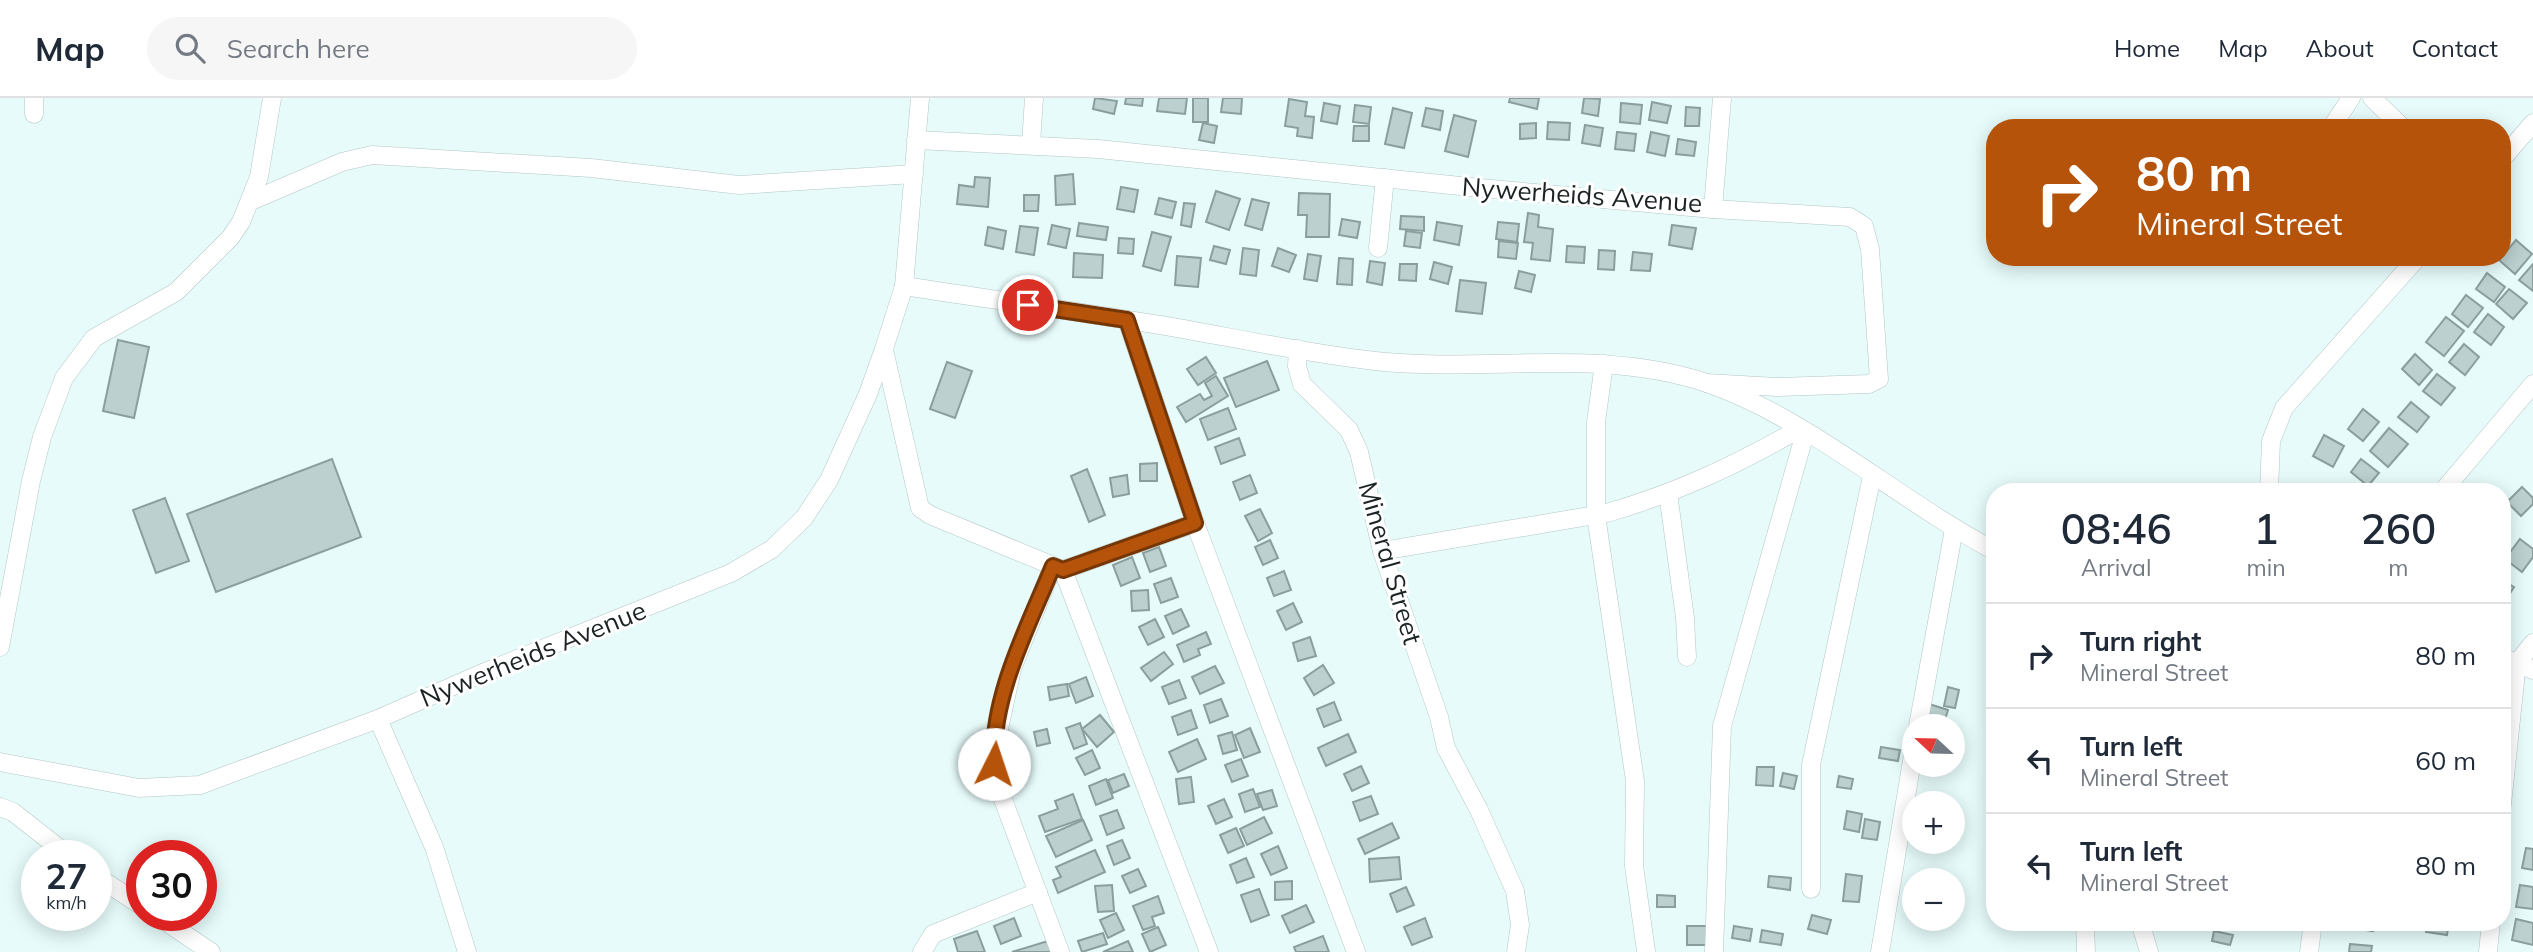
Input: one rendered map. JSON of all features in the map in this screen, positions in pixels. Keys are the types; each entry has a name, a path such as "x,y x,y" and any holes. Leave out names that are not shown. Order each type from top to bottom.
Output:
{"street":[{"path":"0,647 31,481 49,415 64,378 94,338 161,304 191,279 229,238 251,201 264,151 272,98"},
{"path":"920,98 904,286 1298,349 1410,363 1604,364 1656,370 1706,383 1766,410 1954,529 1986,546"},
{"path":"1031,144 1034,98"},
{"name":"Nywerheids Avenue","path":"916,140 1031,144 1200,158 1713,209 1722,98"},
{"path":"2337,119 2351,98"},
{"path":"2376,99 2395,119"},
{"path":"2511,149 2533,123"},
{"path":"251,201 342,162 372,155 591,168 740,185 914,174"},
{"path":"1378,248 1385,178"},
{"path":"1706,383 1777,387 1869,384 1879,379 1880,367 1870,249 1864,226 1850,217 1713,209"},
{"path":"2269,483 2271,441 2284,408 2410,266"},
{"name":"Nywerheids Avenue","path":"0,762 139,788 181,788 248,769 379,719 485,672 731,573 772,549 804,517 829,480 868,394 904,286"},
{"path":"1127,320 1195,523 1356,952"},
{"path":"884,349 920,508 930,515 1058,568 1195,523"},
{"name":"Mineral Street","path":"1298,349 1297,366 1301,384 1354,439 1382,551 1439,718 1446,748 1479,810 1515,891 1520,925 1516,952"},
{"path":"1604,364 1597,422 1596,515 1635,781 1634,866 1646,951"},
{"path":"2450,483 2533,384"},
{"path":"1382,551 1596,515 1668,493 1733,467 1802,431"},
{"path":"1714,952 1722,726 1802,431"},
{"path":"1811,888 1811,765 1872,476"},
{"path":"1668,493 1685,618 1687,657"},
{"path":"1920,714 1954,529"},
{"path":"1058,568 1012,669 994,751 998,786 1060,952"},
{"path":"1058,568 1209,952"},
{"path":"2511,719 2517,663 2533,643"},
{"path":"379,719 434,847 467,952"},
{"path":"1880,952 1909,777"},
{"path":"0,807 13,812 49,840"},
{"path":"922,952 933,934 1038,892"},
{"path":"180,931 211,952"},
{"path":"2085,931 2086,952"},
{"path":"2143,931 2149,952"},
{"path":"2309,952 2312,931"},
{"path":"2488,952 2490,931"}],"building":[{"path":"1095,98 1117,101 1114,114 1093,109"},
{"path":"1126,98 1143,98 1142,106 1125,104"},
{"path":"1159,98 1187,98 1185,114 1157,111"},
{"path":"1193,98 1208,98 1208,122 1193,122"},
{"path":"1223,98 1242,98 1241,114 1221,112"},
{"path":"1510,98 1539,98 1537,109 1509,102"},
{"path":"1584,98 1600,99 1598,116 1582,113"},
{"path":"1289,99 1307,102 1305,116 1314,117 1312,138 1297,136 1298,128 1285,126"},
{"path":"1652,102 1671,106 1667,123 1649,120"},
{"path":"1324,103 1340,106 1337,124 1321,121"},
{"path":"1621,103 1642,105 1640,124 1620,122"},
{"path":"1355,105 1371,107 1369,124 1353,122"},
{"path":"1686,107 1700,108 1699,126 1685,126"},
{"path":"1393,108 1412,113 1404,148 1385,144"},
{"path":"1426,108 1443,111 1440,130 1422,126"},
{"path":"1454,115 1476,121 1468,157 1445,151"},
{"path":"1548,122 1570,123 1569,140 1547,139"},
{"path":"1203,123 1217,126 1214,143 1199,140"},
{"path":"1536,123 1536,138 1520,139 1520,124"},
{"path":"1585,125 1603,128 1600,146 1582,143"},
{"path":"1354,126 1369,126 1369,141 1353,141"},
{"path":"1617,132 1636,134 1634,151 1615,149"},
{"path":"1651,132 1669,136 1665,156 1647,152"},
{"path":"1678,139 1696,142 1694,156 1676,154"},
{"path":"1073,174 1075,204 1056,205 1055,176"},
{"path":"975,177 990,178 988,207 957,204 959,185 974,187"},
{"path":"1121,187 1138,190 1134,212 1117,209"},
{"path":"1216,191 1240,199 1229,230 1206,222"},
{"path":"1299,193 1330,194 1329,237 1306,237 1307,215 1298,215"},
{"path":"1024,195 1039,195 1038,211 1024,211"},
{"path":"1159,198 1176,202 1172,218 1155,214"},
{"path":"1252,199 1269,203 1262,230 1245,225"},
{"path":"1184,203 1195,204 1191,227 1181,225"},
{"path":"1528,213 1539,215 1538,227 1553,229 1550,261 1531,259 1533,243 1524,242"},
{"path":"1401,216 1424,217 1424,231 1400,229"},
{"path":"1342,219 1360,222 1357,238 1339,235"},
{"path":"1437,222 1462,226 1459,245 1434,240"},
{"path":"1498,222 1519,224 1517,242 1496,239"},
{"path":"1079,223 1108,227 1106,240 1077,236"},
{"path":"1052,225 1070,229 1066,248 1048,244"},
{"path":"1672,225 1696,228 1692,249 1669,245"},
{"path":"1020,226 1038,228 1034,255 1016,252"},
{"path":"988,227 1006,231 1003,249 985,245"},
{"path":"1406,231 1422,233 1420,248 1404,246"},
{"path":"1152,232 1171,237 1161,271 1143,266"},
{"path":"1119,238 1134,239 1133,254 1118,253"},
{"path":"2516,240 2532,254 2515,274 2506,266 2511,266 2511,246"},
{"path":"1499,241 1518,243 1516,259 1498,257"},
{"path":"1214,246 1230,250 1226,264 1210,260"},
{"path":"1567,246 1585,247 1584,263 1566,262"},
{"path":"1243,248 1259,250 1256,276 1240,274"},
{"path":"1278,248 1296,255 1289,272 1272,266"},
{"path":"1599,250 1615,251 1614,270 1598,269"},
{"path":"1633,252 1652,254 1650,271 1631,270"},
{"path":"1074,253 1103,255 1102,278 1073,277"},
{"path":"1308,254 1321,256 1317,281 1304,279"},
{"path":"1177,256 1201,258 1198,287 1175,285"},
{"path":"1339,258 1353,259 1352,285 1337,284"},
{"path":"1370,261 1385,263 1382,285 1367,282"},
{"path":"1434,262 1452,267 1448,284 1430,279"},
{"path":"1400,264 1417,264 1416,281 1399,280"},
{"path":"2533,264 2533,291 2519,280"},
{"path":"1519,271 1535,275 1531,292 1515,288"},
{"path":"2487,273 2505,287 2494,302 2476,289"},
{"path":"1460,280 1486,283 1482,314 1456,311"},
{"path":"2509,289 2527,303 2513,319 2496,304"},
{"path":"2466,295 2483,308 2468,327 2452,314"},
{"path":"2488,314 2504,327 2491,345 2474,332"},
{"path":"2446,317 2464,331 2444,356 2426,342"},
{"path":"118,340 149,347 134,418 103,411"},
{"path":"2464,344 2479,357 2465,375 2449,362"},
{"path":"2415,354 2432,370 2419,385 2402,369"},
{"path":"1206,357 1216,373 1198,385 1187,369"},
{"path":"1267,361 1279,390 1236,407 1224,378"},
{"path":"947,362 972,371 955,418 930,409"},
{"path":"2437,374 2455,388 2441,405 2423,391"},
{"path":"1216,376 1228,396 1186,422 1177,407 1200,394 1204,400 1212,396 1205,383"},
{"path":"2411,402 2429,417 2417,432 2398,417"},
{"path":"1228,408 1236,429 1208,440 1200,419"},
{"path":"2363,409 2379,422 2363,441 2348,429"},
{"path":"2389,428 2408,444 2388,467 2370,451"},
{"path":"2324,435 2344,446 2333,467 2313,456"},
{"path":"1239,438 1245,455 1221,464 1215,447"},
{"path":"332,459 361,537 216,592 187,514"},
{"path":"2361,459 2379,473 2371,483 2364,483 2351,472"},
{"path":"1157,463 1157,481 1140,481 1140,464"},
{"path":"1087,469 1105,515 1089,522 1071,476"},
{"path":"1127,475 1129,494 1113,497 1110,478"},
{"path":"1250,475 1257,493 1240,500 1233,482"},
{"path":"2522,487 2533,498 2533,504 2521,516 2511,506 2511,498"},
{"path":"165,498 189,561 156,573 133,510"},
{"path":"1260,509 1272,533 1258,541 1245,516"},
{"path":"2520,539 2533,549 2533,557 2522,572 2511,564 2511,551"},
{"path":"1270,540 1278,558 1263,565 1255,547"},
{"path":"1159,547 1166,566 1150,572 1143,553"},
{"path":"1132,557 1140,578 1121,586 1113,565"},
{"path":"1284,571 1291,590 1274,596 1267,578"},
{"path":"1171,578 1178,597 1161,603 1154,584"},
{"path":"1148,590 1149,610 1132,611 1131,591"},
{"path":"1293,603 1302,622 1286,630 1277,611"},
{"path":"1181,609 1189,626 1173,634 1165,616"},
{"path":"1155,619 1164,637 1148,645 1139,627"},
{"path":"1206,632 1211,644 1198,649 1200,655 1184,662 1177,645"},
{"path":"1310,637 1316,656 1298,661 1293,643"},
{"path":"1164,652 1173,664 1151,681 1141,668"},
{"path":"1323,665 1334,683 1314,695 1304,678"},
{"path":"1215,666 1224,683 1200,694 1192,677"},
{"path":"1086,677 1093,696 1076,703 1069,684"},
{"path":"1179,680 1186,698 1169,704 1162,687"},
{"path":"1067,684 1069,696 1050,700 1048,687"},
{"path":"1948,687 1959,690 1955,708 1944,706"},
{"path":"1221,699 1228,716 1210,723 1204,705"},
{"path":"1334,702 1341,720 1324,727 1317,709"},
{"path":"1929,704 1948,710 1947,714 1926,714"},
{"path":"1191,710 1197,728 1178,735 1172,717"},
{"path":"1100,715 1114,732 1097,747 1082,729"},
{"path":"1080,723 1087,744 1074,749 1066,728"},
{"path":"1250,728 1260,752 1244,758 1235,735"},
{"path":"1047,729 1050,743 1037,746 1034,732"},
{"path":"1232,732 1237,750 1223,754 1218,736"},
{"path":"1348,734 1356,752 1326,766 1318,748"},
{"path":"1197,739 1206,759 1178,772 1169,752"},
{"path":"1881,747 1900,750 1898,761 1879,758"},
{"path":"1092,750 1100,768 1085,775 1076,758"},
{"path":"1241,759 1248,776 1232,782 1225,765"},
{"path":"1361,766 1369,783 1352,791 1344,774"},
{"path":"1757,767 1774,767 1773,786 1756,785"},
{"path":"1783,773 1797,776 1794,789 1780,786"},
{"path":"1124,774 1129,786 1113,793 1108,780"},
{"path":"1839,776 1853,779 1851,789 1837,787"},
{"path":"1191,777 1194,802 1179,804 1176,779"},
{"path":"1106,779 1113,798 1096,805 1089,786"},
{"path":"1253,789 1260,807 1245,812 1239,794"},
{"path":"1272,790 1277,806 1263,810 1257,794"},
{"path":"1073,794 1082,819 1045,832 1039,816 1058,809 1055,801"},
{"path":"1371,796 1378,814 1360,821 1353,802"},
{"path":"1224,799 1232,817 1216,824 1208,806"},
{"path":"1117,810 1124,828 1107,835 1100,816"},
{"path":"1847,811 1862,814 1859,832 1844,829"},
{"path":"1264,817 1272,833 1247,845 1240,829"},
{"path":"1865,819 1880,822 1877,840 1862,838"},
{"path":"1083,820 1092,840 1056,857 1046,836"},
{"path":"1392,823 1399,838 1365,854 1358,839"},
{"path":"1236,828 1244,846 1228,853 1220,835"},
{"path":"1122,840 1130,858 1114,865 1107,846"},
{"path":"1278,846 1287,868 1271,875 1261,854"},
{"path":"2526,848 2533,849 2533,870 2522,868"},
{"path":"1095,850 1105,872 1058,893 1053,880 1061,877 1056,867"},
{"path":"1399,857 1401,879 1370,882 1369,859"},
{"path":"1246,858 1254,877 1237,883 1230,865"},
{"path":"1138,869 1146,886 1130,893 1122,876"},
{"path":"1846,874 1862,876 1859,902 1843,901"},
{"path":"1769,876 1791,878 1790,890 1768,887"},
{"path":"1292,881 1292,899 1275,900 1275,882"},
{"path":"1112,885 1114,911 1098,912 1095,886"},
{"path":"2520,885 2533,887 2533,909 2516,907"},
{"path":"1406,887 1414,905 1397,912 1390,894"},
{"path":"1259,889 1269,915 1251,922 1241,895"},
{"path":"1657,895 1675,896 1675,907 1657,907"},
{"path":"1158,896 1164,913 1152,917 1155,926 1143,930 1133,906"},
{"path":"1306,905 1314,922 1290,933 1282,916"},
{"path":"1116,913 1124,930 1108,938 1100,920"},
{"path":"1812,915 1831,920 1827,934 1808,929"},
{"path":"1014,918 1021,936 1001,944 994,926"},
{"path":"1425,918 1432,937 1412,945 1404,927"},
{"path":"2516,919 2533,923 2533,945 2512,940"},
{"path":"1687,926 1708,926 1708,945 1687,945"},
{"path":"1734,926 1752,929 1750,941 1732,938"},
{"path":"1158,927 1166,945 1150,952 1142,934"},
{"path":"1762,930 1783,934 1781,945 1760,942"},
{"path":"977,931 985,952 958,952 954,939"},
{"path":"2214,931 2233,935 2230,945 2212,941"},
{"path":"2426,931 2448,931 2447,935"},
{"path":"1103,933 1107,944 1082,952 1078,941"},
{"path":"1323,936 1329,952 1296,952 1294,947"},
{"path":"1048,941 1051,952 1012,952"},
{"path":"1128,941 1133,952 1103,952"},
{"path":"2350,944 2372,946 2371,952 2349,952"}],"route":[{"path":"994,764 1001,707 1012,669 1053,566 1063,570 1195,523 1127,320 1028,305"}]}
